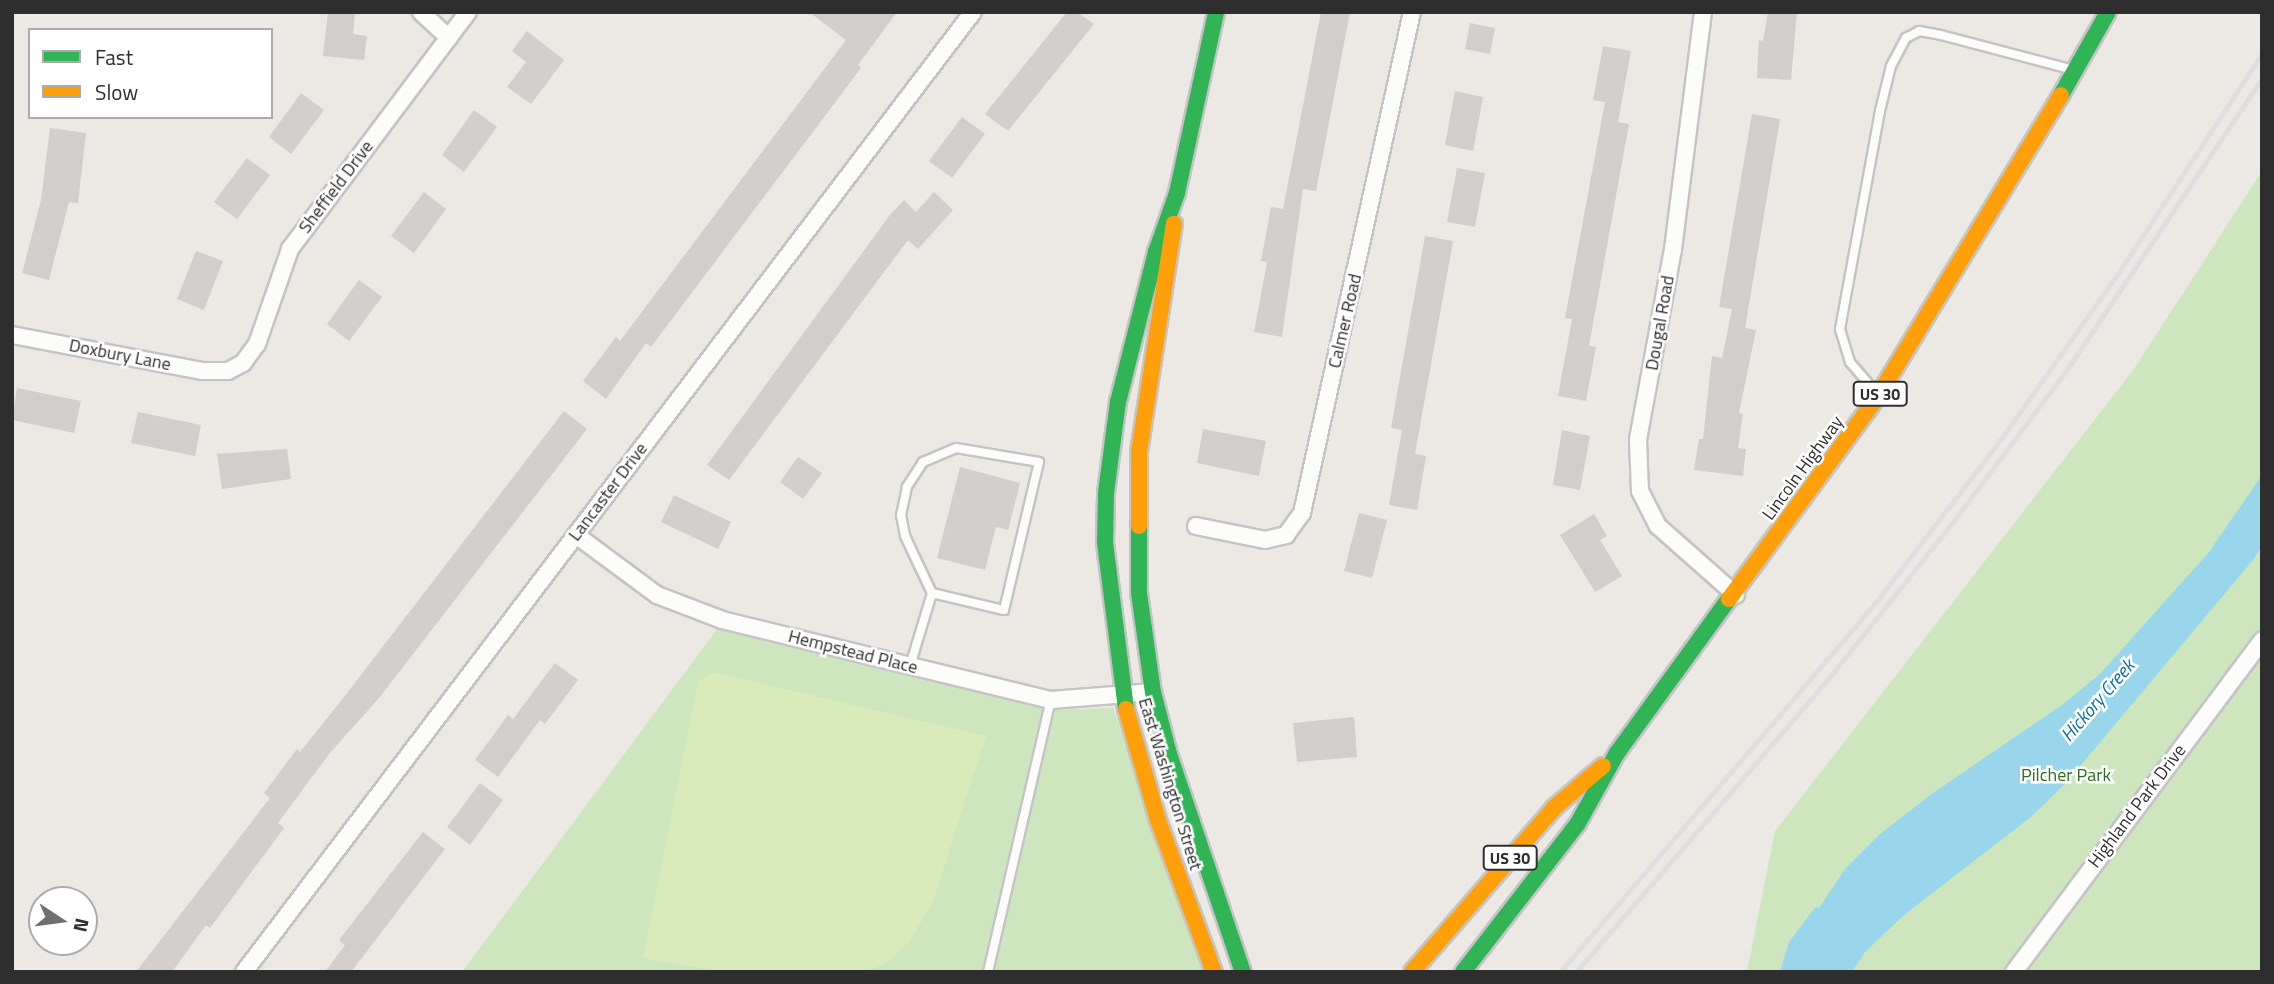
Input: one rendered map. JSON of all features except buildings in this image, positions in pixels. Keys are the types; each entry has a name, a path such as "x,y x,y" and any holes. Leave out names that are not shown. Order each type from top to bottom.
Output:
{"street":[{"path":"421,12 449,38"},
{"name":"Sheffield Drive","path":"229,371 243,363 257,344 290,249 468,12"},
{"name":"Lancaster Drive","path":"243,972 973,12"},
{"name":"East Washington Street","path":"1214,972 1158,820 1122,696 1105,541 1110,449 1128,356 1177,193 1216,12"},
{"name":"Calmer Road","path":"1195,526 1265,540 1286,535 1302,513 1412,12"},
{"name":"Dougal Road","path":"1703,12 1673,249 1638,440 1640,491 1658,526 1736,595"},
{"name":"Lincoln Highway","path":"1463,972 1578,823 1617,753 1736,595 1878,396 2006,193 2108,12"},
{"name":"East Washington Street","path":"1177,193 1172,256 1139,452 1139,582 1153,692 1169,754 1243,972"},
{"name":"Doxbury Lane","path":"12,335 202,371 229,371"},
{"name":"Hempstead Place","path":"576,536 657,595 722,620 1051,700 1153,692"},
{"name":"Highland Park Drive","path":"2014,972 2262,640"},
{"name":"Lincoln Highway","path":"1412,972 1555,807 1617,753"}],"lane":[{"path":"1878,396 1850,362 1840,329 1880,111 1891,66 1906,38 1919,31 1941,35 2075,71"},
{"path":"910,666 932,593 905,536 901,515 907,487 923,463 956,448 1039,462 1004,610 932,593"},
{"path":"988,972 1051,700"}],"green space":[{"name":"Pilcher Park","path":"2262,171 2262,972 1747,972 1775,831 2134,369"},
{"path":"718,628 1056,710 1113,708 1213,972 462,972"},
{"path":"713,672 986,736 933,902 909,942 885,964 864,972 723,972 643,958 698,682"}],"water":[{"path":"2262,475 2262,546 2066,783 2031,817 1904,915 1865,952 1852,972 1785,972 1794,945 1846,868 1880,834 1933,793 2062,705 2100,674 2209,552"}],"waterway":[{"name":"Hickory Creek","path":"1783,972 1792,943 1817,910"}],"railway":[{"path":"1560,972 1879,598 1998,443 2115,278 2262,53"},
{"path":"1576,972 1828,679 1949,527 2068,368 2262,78"}],"traffic: fast":[{"path":"1126,709 1105,542 1106,493 1118,402 1156,252 1177,193 1216,12"},
{"path":"2061,95 2108,12"},
{"path":"1139,526 1139,593 1153,692 1169,754 1243,972"},
{"path":"1463,972 1578,823 1617,753 1729,599"}],"traffic: slow":[{"path":"1729,599 1878,396 2061,95"},
{"path":"1139,526 1139,452 1174,224"},
{"path":"1126,709 1158,820 1214,972"},
{"path":"1412,972 1555,807 1603,766"}]}
